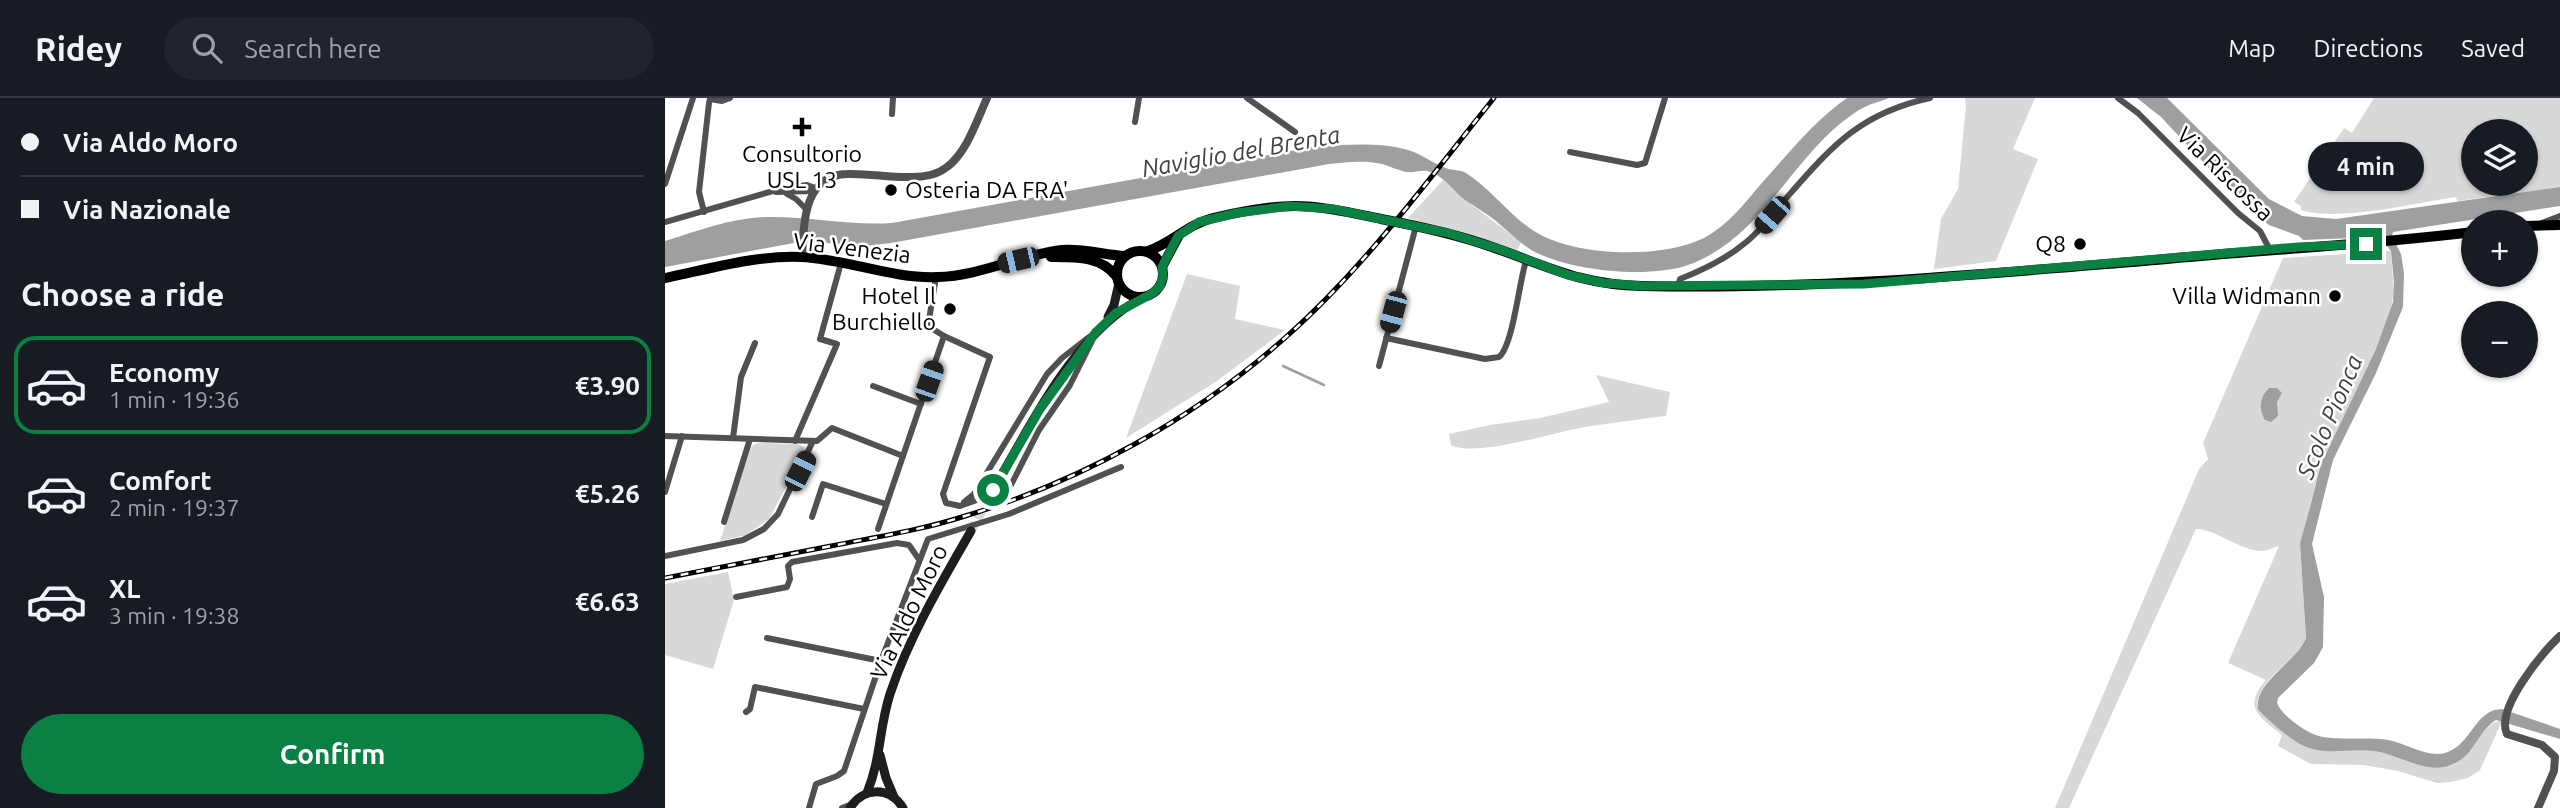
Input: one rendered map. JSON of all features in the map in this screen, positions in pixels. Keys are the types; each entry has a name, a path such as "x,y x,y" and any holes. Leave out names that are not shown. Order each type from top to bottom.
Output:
{"main road":[{"path":"1103,324 1115,305 1118,265 1125,256 1138,250 1148,251 1162,247 1192,225 1210,219 1279,207 1326,208 1416,226 1479,242 1555,272 1604,283 1678,286 1884,282 2383,243 2461,233"},
{"path":"2538,225 2560,225"},
{"path":"1162,267 1178,236"},
{"name":"Via Venezia","path":"665,278 802,252 884,272 936,277 963,274 1069,250 1104,256 1125,256"},
{"path":"993,490 1040,409 1096,332 1116,313 1153,293 1160,286 1162,267 1157,257 1148,251"},
{"name":"Via Venezia","path":"1033,257 1089,259 1106,266 1118,280"},
{"path":"1118,280 1129,294 1144,297"},
{"name":"Via Aldo Moro","path":"867,793 880,753 884,715 897,677 923,618 971,531"},
{"name":"Via Aldo Moro","path":"880,753 894,797"},
{"path":"851,806 867,793 880,791 894,797 903,808"}],"street":[{"path":"665,184 693,98"},
{"path":"704,212 699,192 709,98 725,101 730,98"},
{"path":"891,114 893,98"},
{"path":"802,252 806,211 814,190 829,178 846,174 908,178 927,176 943,170 958,155 987,98"},
{"path":"1135,122 1139,98"},
{"path":"1247,98 1295,132"},
{"path":"1570,152 1637,165 1645,163 1665,98"},
{"path":"1678,286 1680,279 1725,258 1744,244 1818,162 1863,122 1887,111 1930,98"},
{"name":"Via Riscossa","path":"2118,98 2138,113 2260,232 2270,250"},
{"path":"665,222 800,185 809,185 814,190"},
{"path":"771,192 793,196 806,211"},
{"path":"2538,225 2549,218 2560,216"},
{"path":"1379,366 1416,226"},
{"path":"1386,338 1485,359 1499,357 1508,346 1520,277 1526,261"},
{"path":"795,441 837,344 820,339 841,262"},
{"path":"936,277 928,326 990,357 943,494 943,501 952,506 960,506 1006,490 1011,485 1039,430 1081,365 1096,332"},
{"path":"952,506 965,502 974,494 1047,374 1067,354 1096,332"},
{"path":"878,529 944,336"},
{"path":"733,438 741,377 755,343"},
{"path":"873,386 921,404"},
{"path":"665,436 819,441 832,428 903,456"},
{"path":"665,492 682,436"},
{"path":"724,522 750,439"},
{"path":"665,556 743,540 758,533 776,517 813,441"},
{"path":"820,808 809,807 816,784 844,771 881,660 928,539 1009,514 1121,467"},
{"path":"812,517 823,484 887,504"},
{"path":"736,597 787,587 790,579 788,566 792,562 901,542 913,548 918,559"},
{"path":"2538,808 2554,771 2556,752 2542,745 2512,737 2507,734 2504,726 2509,709 2532,664 2560,636"},
{"path":"767,638 881,660"},
{"path":"746,712 750,709 755,687 864,709"},
{"path":"842,808 851,806"}],"shaded area":[{"path":"1847,98 1889,98 1863,108 1836,127 1759,215 1715,252 1688,265 1652,272 1609,271 1549,258 1523,244 1433,173 1407,172 1382,164 1363,162 1329,164 891,243 865,246 819,241 794,243 665,267 665,241 740,220 782,217 892,223 1318,146 1352,145 1408,150 1446,168 1463,172 1475,179 1525,225 1551,240 1594,250 1618,252 1665,249 1704,238 1721,227 1812,127"},
{"path":"1965,98 2035,98 2013,149 2038,159 1996,261 1934,269 1941,219 1958,189"},
{"path":"2137,98 2167,98 2269,199 2302,216 2336,219 2497,196 2538,196 2538,190 2560,187 2560,206 2534,210 2461,210 2461,221 2393,232 2404,273 2403,307 2376,373 2333,460 2312,544 2324,597 2323,647 2314,663 2278,698 2277,703 2292,721 2313,734 2329,738 2388,740 2431,754 2454,749 2485,715 2502,709 2560,729 2560,739 2496,720 2459,761 2442,767 2432,767 2373,751 2330,751 2304,746 2286,735 2258,709 2262,690 2294,656 2306,638 2300,543 2321,464 2376,349 2393,302 2391,251 2380,237 2303,240 2269,225 2235,196 2161,117"},
{"path":"2374,98 2560,98 2560,187 2538,190 2538,119 2461,119 2461,196 2494,196 2458,201 2455,197 2355,213 2316,213 2301,210 2301,206 2294,202 2344,128 2352,133"},
{"path":"1443,180 1521,243 1516,252 1482,238 1408,218"},
{"path":"2391,251 2394,292 2390,313 2376,349 2321,464 2300,543 2306,638 2295,655 2265,686 2257,705 2265,715 2305,745 2325,750 2374,751 2432,767 2452,765 2459,761 2489,726 2502,721 2480,770 2468,778 2437,783 2398,771 2364,765 2311,764 2278,746 2282,735 2261,717 2254,705 2255,698 2266,680 2228,663 2279,546 2264,551 2254,550 2211,532 2196,529 2069,808 2055,808 2199,469 2208,459 2203,443 2283,258"},
{"path":"1187,274 1240,286 1235,319 1285,330 1217,381 1126,438"},
{"path":"1596,375 1670,392 1666,416 1585,427 1497,446 1463,448 1451,445 1449,434 1540,418 1609,402"},
{"path":"2269,388 2277,388 2282,393 2277,402 2278,416 2271,422 2265,420 2261,407 2262,399"},
{"path":"757,443 798,444 804,447 805,452 769,519 746,535 720,541 751,447"},
{"path":"728,572 734,600 713,669 665,655 665,584"}],"waterway":[{"path":"1283,366 1324,385"}],"tunnel":[{"path":"971,531 993,491"}],"railway":[{"path":"665,578 949,521 1052,485 1135,444 1175,420 1251,367 1315,310 1395,222 1494,98"}],"place":[{"name":"Consultorio USL 13","path":"802,127"},
{"name":"Osteria DA FRA'","path":"891,190"},
{"name":"Q8","path":"2080,244"},
{"name":"Villa Widmann","path":"2335,296"},
{"name":"Hotel Il Burchiello","path":"950,309"}],"route":[{"path":"993,490 1040,409 1096,332 1116,313 1153,293 1160,286 1162,267 1178,236 1199,222 1237,213 1290,206 1333,209 1448,233 1496,248 1555,272 1604,283 1643,286 1864,284 2298,247 2366,244"}],"water label":[{"name":"Naviglio del Brenta","path":"1241,152"},
{"name":"Scolo Pionca","path":"2330,417"}]}
